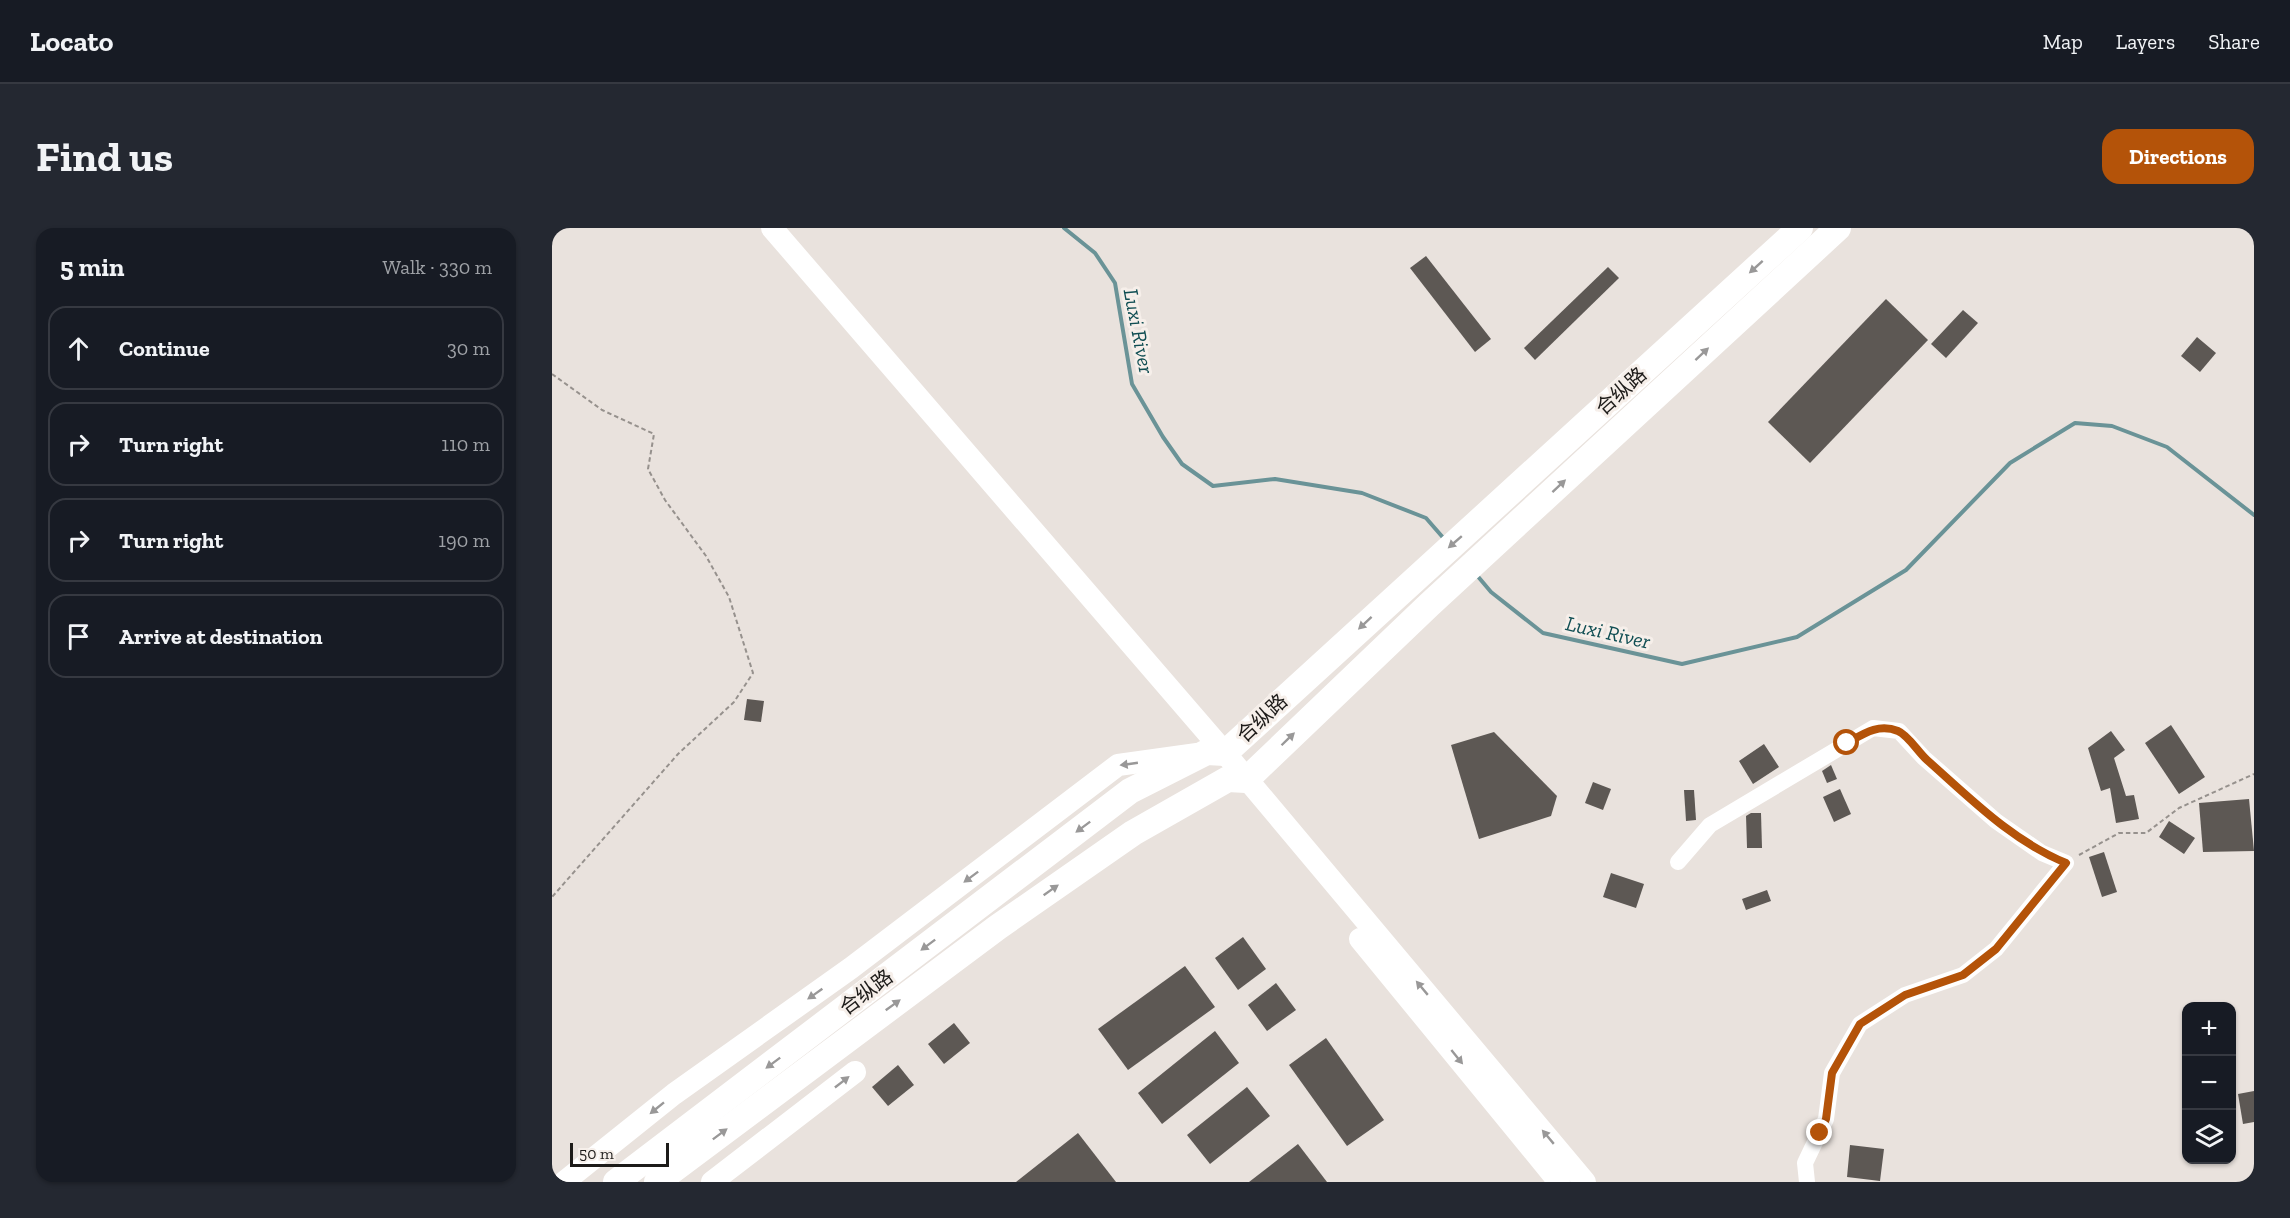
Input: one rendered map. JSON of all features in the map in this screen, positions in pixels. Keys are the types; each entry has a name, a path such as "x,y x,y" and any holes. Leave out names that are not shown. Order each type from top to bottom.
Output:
{"main road":[{"name":"合纵路","path":"616,1182 1130,791 1216,752 1498,503 1800,228"},
{"name":"合纵路","path":"657,1182 998,927 1133,833 1237,779 1516,526 1838,228"}],"street":[{"path":"753,228 1216,752"},
{"path":"772,228 1216,752 1559,1182"},
{"path":"1678,862 1710,825 1873,728 1899,731 1924,758 1995,821 2042,853 2066,863 1996,949 1963,975 1905,995 1860,1024 1832,1073 1826,1119 1805,1162 1807,1182"},
{"path":"564,1182 674,1094 851,968 1118,765 1216,752"},
{"path":"1237,779 1586,1182"},
{"path":"712,1182 855,1072"}],"path":[{"path":"552,374 602,410 654,434 648,469 665,500 706,556 729,597 753,673 734,702 678,754 552,897"},
{"path":"2066,863 2119,833 2146,833 2179,808 2254,774"}],"building":[{"path":"1426,256 1491,339 1475,352 1410,268"},
{"path":"1608,267 1619,278 1535,360 1524,348"},
{"path":"1886,299 1928,340 1810,463 1768,422"},
{"path":"1963,310 1978,323 1946,358 1931,344"},
{"path":"2197,337 2216,353 2200,372 2181,356"},
{"path":"747,699 764,701 761,722 744,720"},
{"path":"2171,725 2205,777 2179,794 2145,743"},
{"path":"2111,731 2125,750 2114,758 2126,796 2134,795 2139,819 2116,823 2110,788 2101,791 2088,748"},
{"path":"1494,732 1557,796 1551,816 1479,839 1451,745"},
{"path":"1764,744 1779,767 1753,784 1739,761"},
{"path":"1831,765 1837,779 1827,783 1822,771"},
{"path":"1593,782 1611,789 1603,810 1585,803"},
{"path":"1840,789 1851,814 1834,822 1823,797"},
{"path":"1684,790 1694,790 1696,820 1686,821"},
{"path":"2249,799 2254,851 2203,852 2199,803"},
{"path":"1751,813 1761,813 1762,848 1747,848 1746,816"},
{"path":"2169,821 2195,838 2184,854 2159,837"},
{"path":"2104,852 2117,892 2102,897 2089,857"},
{"path":"1611,873 1644,884 1636,908 1603,897"},
{"path":"1767,890 1771,901 1746,910 1742,899"},
{"path":"1243,937 1266,969 1238,990 1215,958"},
{"path":"1185,966 1215,1007 1128,1070 1098,1029"},
{"path":"1276,983 1296,1010 1267,1031 1248,1005"},
{"path":"954,1023 970,1043 944,1064 928,1044"},
{"path":"1215,1031 1239,1063 1162,1124 1138,1093"},
{"path":"1326,1038 1384,1120 1347,1146 1289,1065"},
{"path":"898,1065 914,1085 888,1106 872,1087"},
{"path":"1247,1087 1270,1116 1210,1164 1187,1135"},
{"path":"2254,1091 2254,1122 2243,1124 2238,1094"},
{"path":"1078,1133 1116,1182 1016,1182"},
{"path":"1298,1144 1327,1182 1249,1182"},
{"path":"1850,1145 1884,1149 1880,1181 1847,1177"}],"waterway":[{"name":"Luxi River","path":"1064,228 1095,253 1115,283 1132,384 1163,437 1182,464 1213,486 1275,479 1362,493 1426,518 1446,541"},
{"name":"Luxi River","path":"1475,573 1491,592 1543,633 1682,664 1797,637 1906,570 2010,463 2075,423 2112,426 2167,447 2254,515"}],"route":[{"path":"1820,1133 1826,1119 1832,1073 1860,1024 1905,995 1963,975 1996,949 2066,863 2042,853 1995,821 1924,758 1899,731 1873,728 1847,743"}]}
